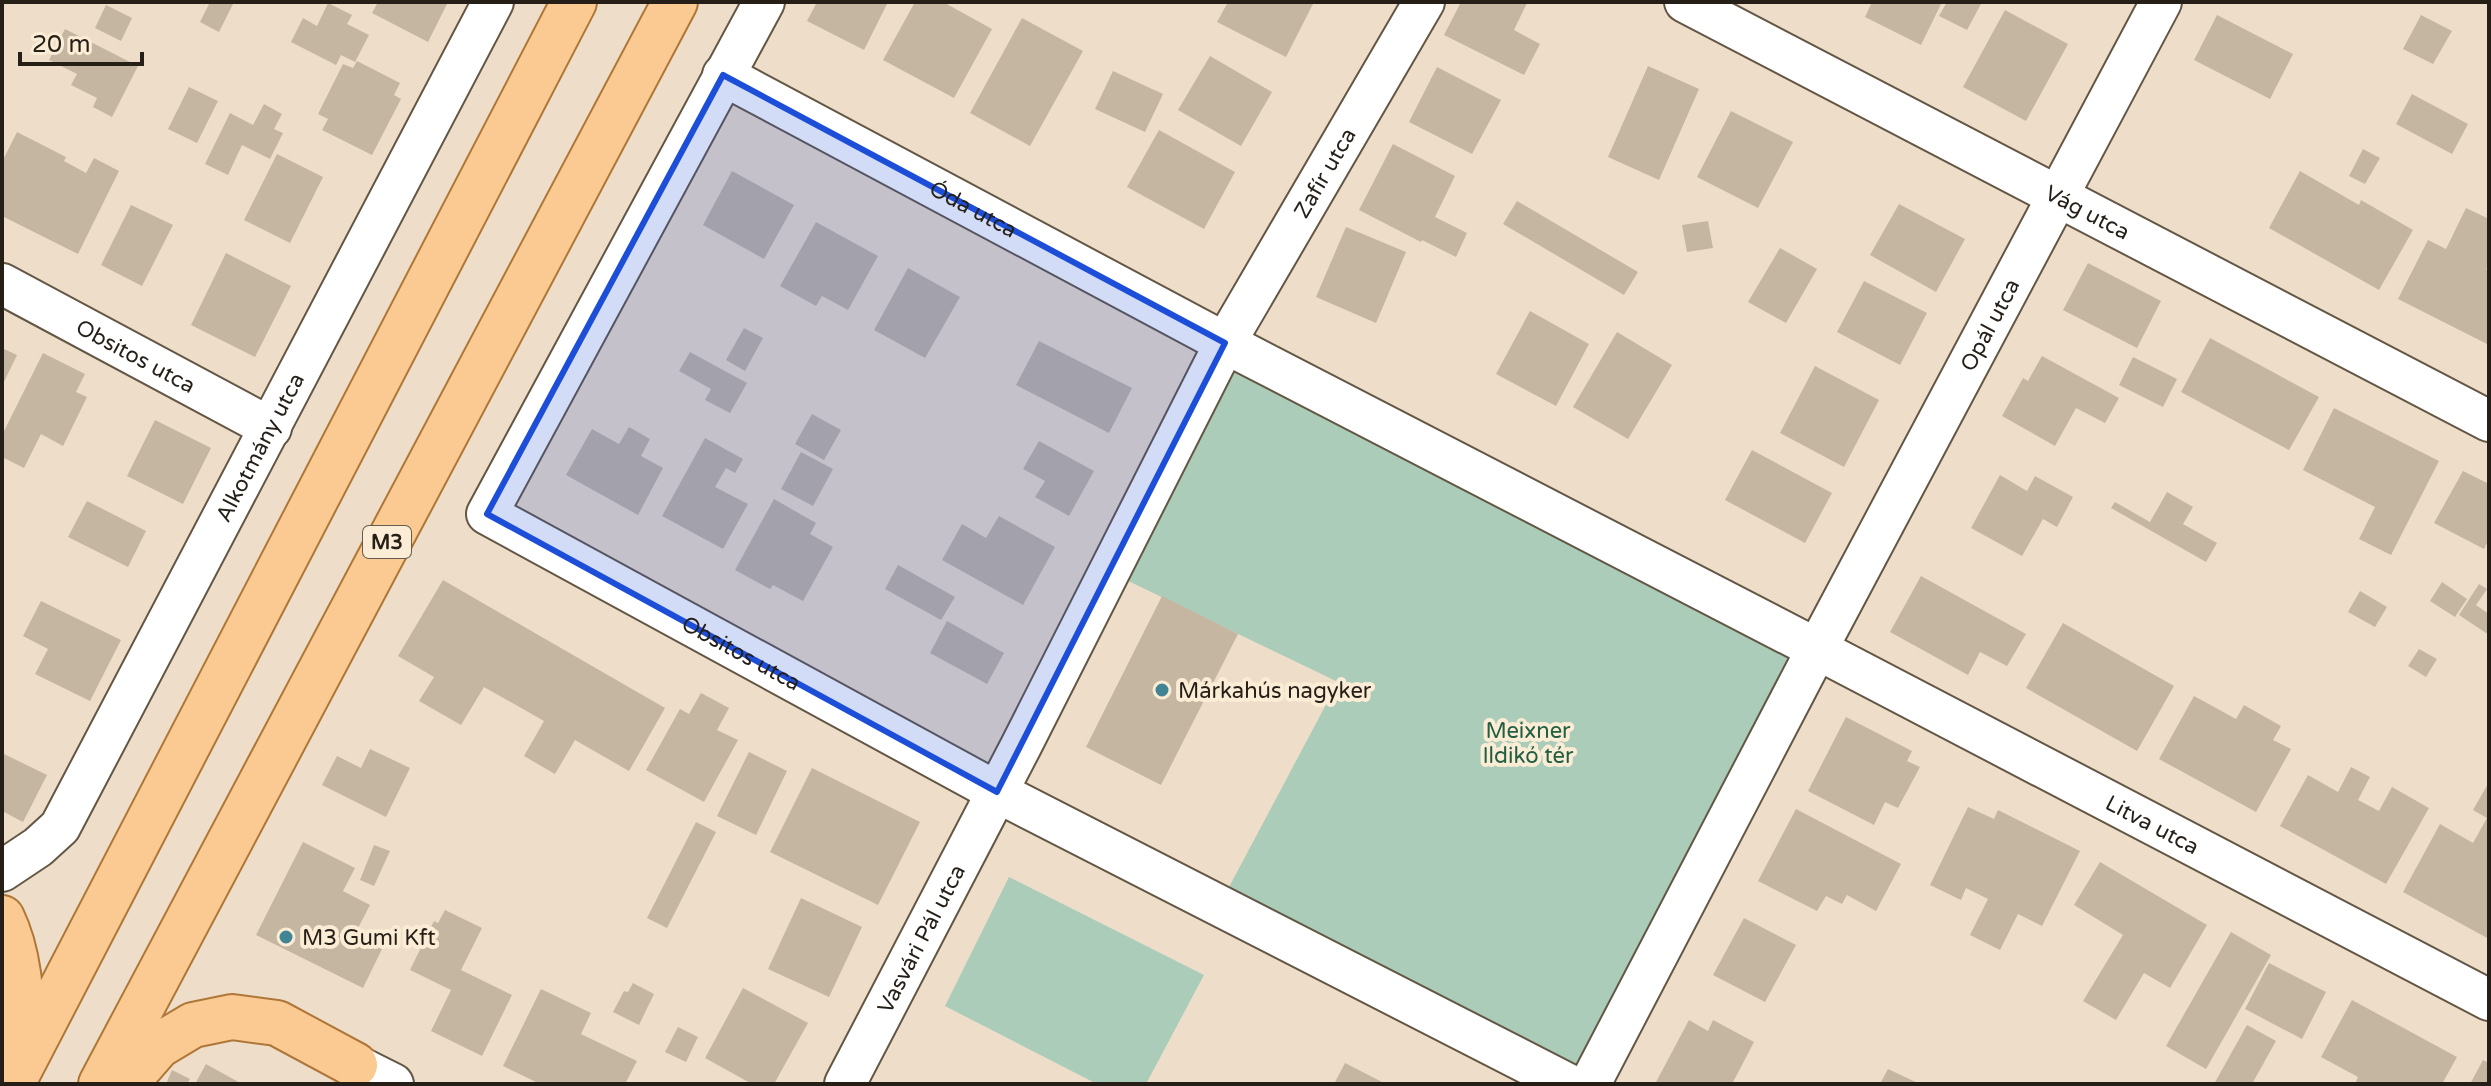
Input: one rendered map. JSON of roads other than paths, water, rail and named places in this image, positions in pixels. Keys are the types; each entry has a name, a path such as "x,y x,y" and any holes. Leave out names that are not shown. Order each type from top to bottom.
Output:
{"main road":[{"path":"18,1073 574,2"},
{"name":"M3","path":"101,1084 675,2"},
{"path":"2,918 19,980 18,1073"},
{"path":"125,1084 158,1046 193,1025 232,1017 277,1023 369,1078"}],"street":[{"name":"Alkotmány utca","path":"2,871 38,847 60,827 493,2"},
{"path":"723,75 764,2"},
{"name":"Zafír utca","path":"1225,343 1424,2"},
{"name":"Vág utca","path":"1685,2 2489,421"},
{"name":"Opál utca","path":"1817,649 2161,2"},
{"name":"Obsitos utca","path":"723,75 487,514 997,792"},
{"name":"Óda utca","path":"723,75 1225,343"},
{"name":"Obsitos utca","path":"2,284 271,428"},
{"path":"1568,1084 997,792 1225,343 1817,649 1590,1084"},
{"name":"Litva utca","path":"1817,649 2489,1000"},
{"name":"Vasvári Pál utca","path":"845,1084 997,792"}],"place":[{"name":"Márkahús nagyker","path":"1162,690"},
{"name":"M3 Gumi Kft","path":"286,937"}],"park label":[{"name":"Meixner Ildikó tér","path":"1528,742"}]}
